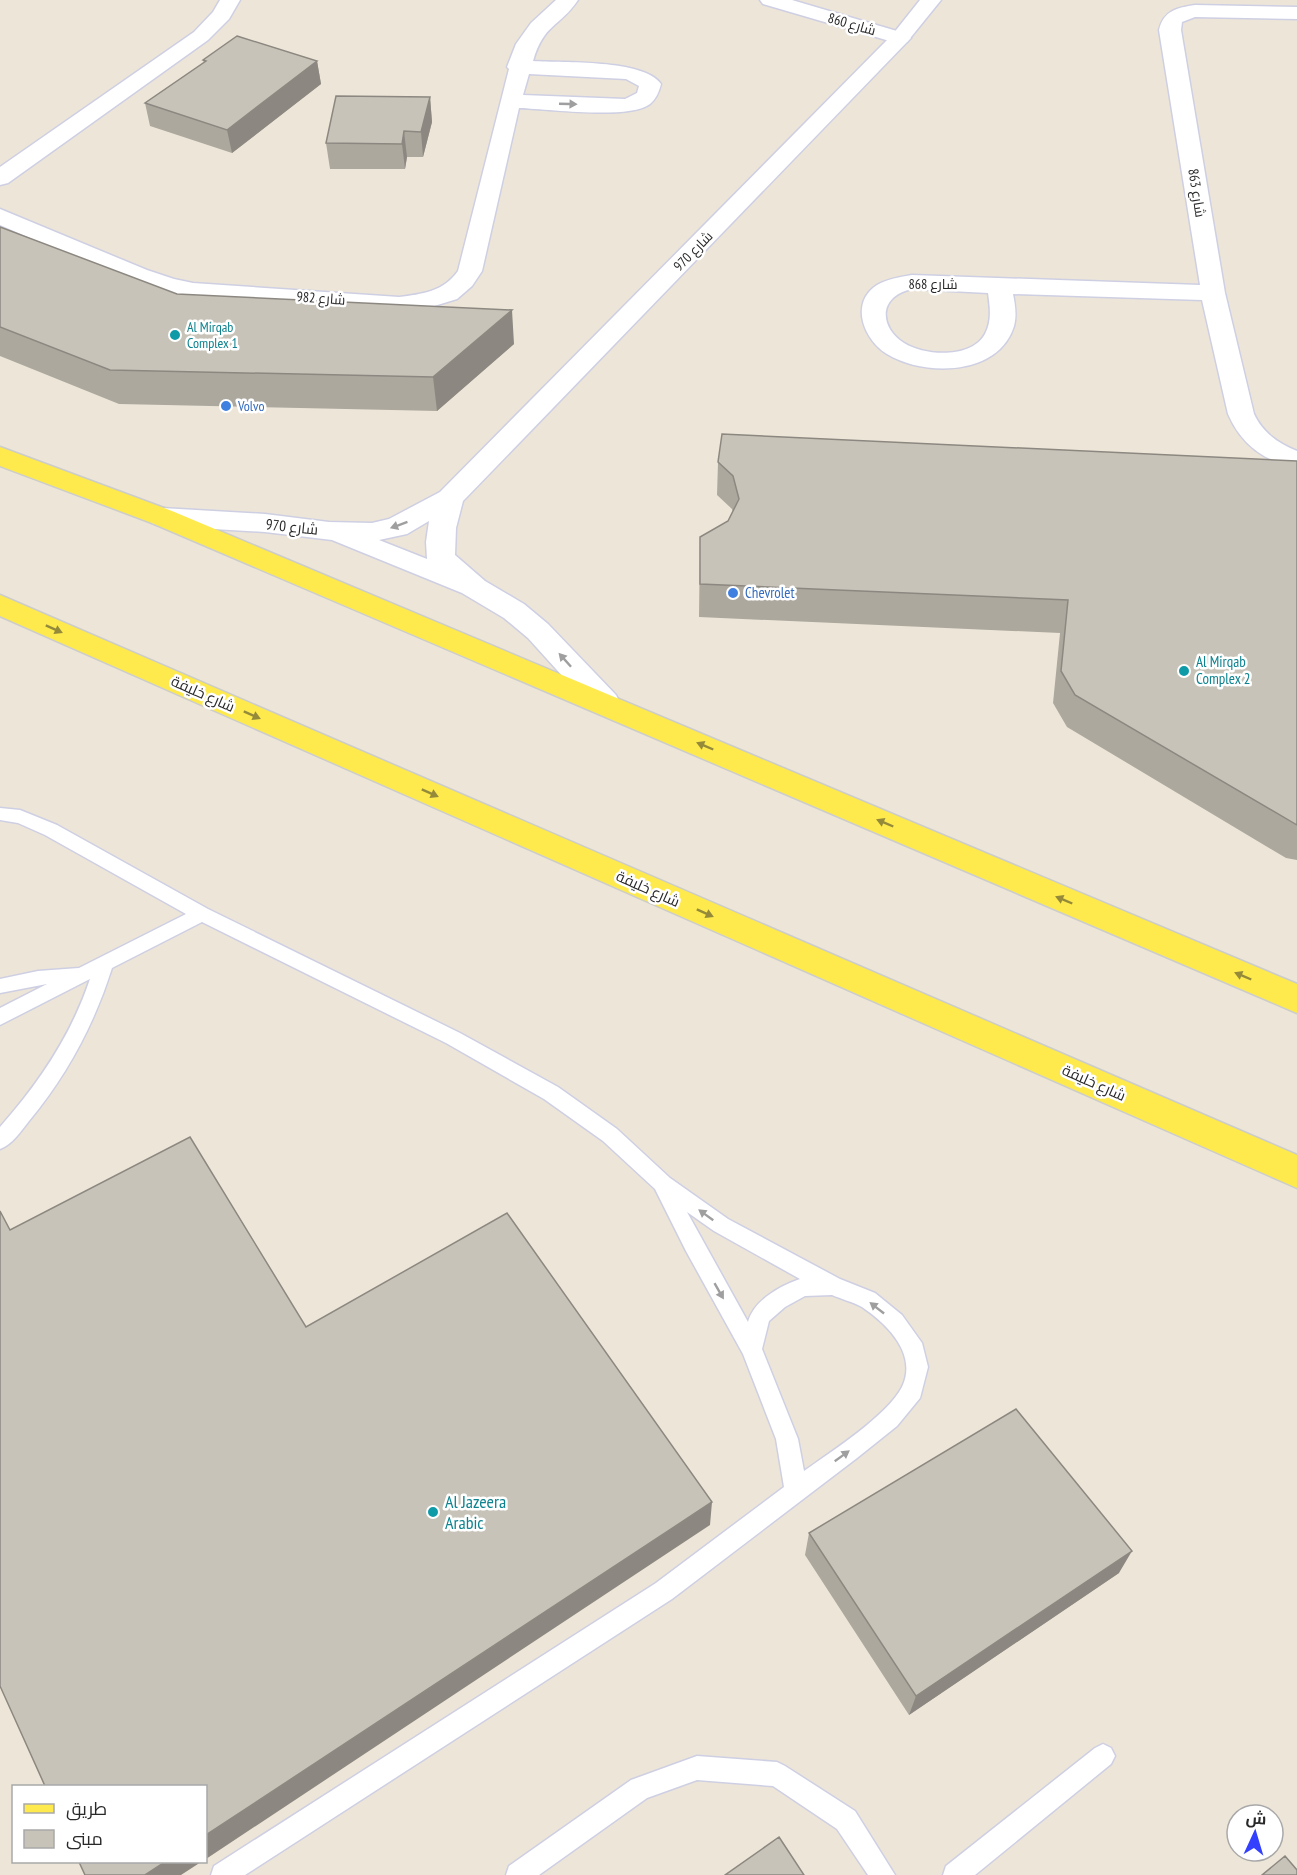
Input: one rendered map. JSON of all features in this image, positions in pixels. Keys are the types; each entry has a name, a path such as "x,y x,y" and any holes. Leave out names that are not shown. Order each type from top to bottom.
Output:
{"main road":[{"path":"0,456 162,517 605,703 1297,999"},
{"name":"شارع خليفة","path":"0,605 1297,1172"}],"street":[{"path":"0,178 201,36 222,15 230,0"},
{"name":"شارع 982","path":"0,216 169,286 193,290 399,304 430,300 450,294 462,285 470,271 518,68 531,35 568,0"},
{"name":"شارع 860","path":"770,0 807,5 900,38"},
{"name":"شارع 970","path":"162,517 265,523 329,531 372,532 397,527 450,498 900,38 931,0"},
{"name":"شارع 863","path":"1297,13 1195,11 1180,14 1172,20 1170,30 1214,293 1246,427 1256,440 1272,450 1297,460"},
{"path":"510,101 626,106 640,102 648,93 650,84 642,77 627,73 518,68"},
{"name":"شارع 868","path":"1000,286 1002,324 999,333 993,344 984,351 963,359 939,360 897,349 882,338 873,316 881,294 891,287 912,282 1214,293"},
{"name":"شارع 970","path":"450,498 441,524 439,541 441,558 475,588 514,610 538,631 605,703"},
{"path":"329,531 475,588"}],"lane":[{"path":"0,814 20,817 51,830 202,914 453,1038 551,1093 610,1136 663,1184 721,1225 833,1286 868,1300 895,1322 912,1343 917,1367 912,1390 889,1419 664,1591 223,1875"},
{"path":"0,1017 202,914"},
{"path":"0,1141 44,1089 78,1035 94,999 105,963"},
{"path":"0,986 38,978 83,974"},
{"path":"663,1184 693,1245 752,1350 787,1439 795,1490"},
{"path":"752,1350 760,1316 778,1300 803,1287 833,1286"},
{"path":"955,1875 1103,1756"},
{"path":"518,1875 640,1789 698,1768 777,1774 846,1820 883,1875"}],"building":[{"path":"237,36 317,61 227,130 145,103 206,61 203,60"},
{"path":"336,96 430,97 421,132 404,131 402,144 326,143"},
{"path":"0,227 177,294 512,310 433,377 110,370 0,327"},
{"name":"Al Mirqab Complex 2","path":"722,434 1297,461 1297,825 1075,695 1061,671 1068,600 700,584 700,537 728,521 739,499 733,476 718,462"},
{"name":"Al Jazeera Arabic","path":"190,1137 306,1327 507,1213 712,1502 207,1834 207,1785 45,1785 0,1686 0,1211 10,1230"},
{"path":"1016,1409 1132,1551 916,1696 809,1533"},
{"path":"779,1837 804,1875 725,1875"},
{"path":"1285,1856 1297,1870 1297,1875 1262,1875 1277,1863 1285,1863"},
{"path":"79,1863 163,1863 145,1875 85,1875"}],"place":[{"name":"Al Mirqab Complex 1","path":"175,335"},
{"name":"Volvo","path":"226,406"},
{"name":"Chevrolet","path":"733,593"},
{"name":"Al Mirqab Complex 2","path":"1184,671"},
{"name":"Al Jazeera Arabic","path":"433,1512"}]}
